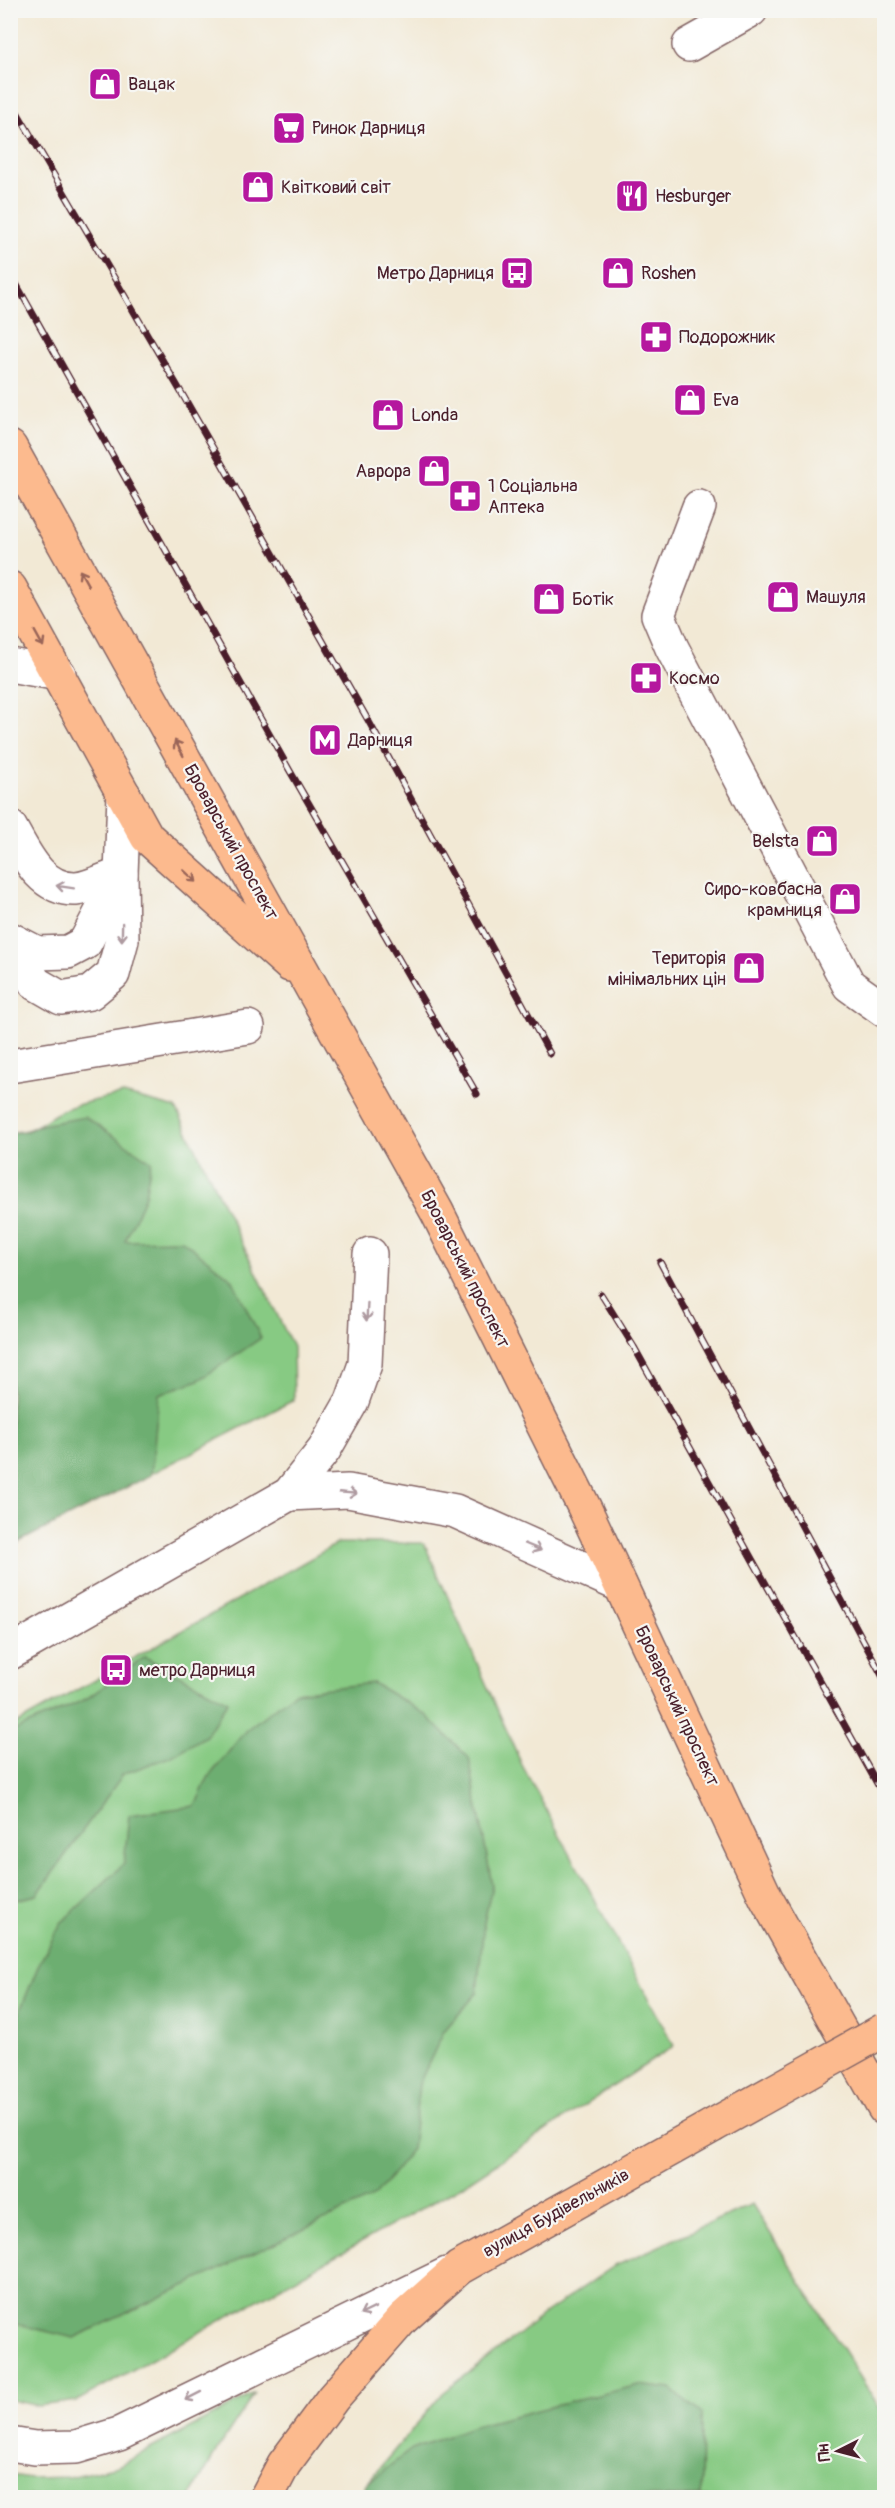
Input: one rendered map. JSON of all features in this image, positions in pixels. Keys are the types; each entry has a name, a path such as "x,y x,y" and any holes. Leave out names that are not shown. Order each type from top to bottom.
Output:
{"main road":[{"name":"Броварський проспект","path":"10,447 437,1212 585,1509 766,1898 885,2108"},
{"path":"10,588 147,837 309,982"},
{"name":"вулиця Будівельників","path":"266,2498 284,2464 333,2398 404,2318 459,2268 885,2030"},
{"name":"вулиця Будівельників","path":"275,2498 284,2464"}],"street":[{"path":"689,45 751,10"},
{"path":"699,507 658,615 672,648 849,985 885,1010"},
{"path":"10,665 59,674"},
{"path":"10,940 35,983 61,998 90,993 112,974 122,940 121,874 124,795"},
{"path":"10,827 32,865 54,885 77,889 121,874"},
{"path":"10,940 37,953 68,952 85,943 121,874"},
{"path":"10,1065 248,1027"},
{"path":"10,1653 289,1494 324,1450 352,1401 365,1364 370,1254"},
{"path":"289,1494 348,1491 455,1511 515,1540 620,1585"},
{"path":"10,2444 35,2448 76,2447 119,2434 459,2268"}],"green space":[{"path":"123,1094 176,1108 293,1347 294,1400 11,1546 11,1132 33,1128 70,1107"},
{"path":"85,1117 151,1161 145,1196 125,1241 182,1240 232,1279 261,1338 199,1380 159,1394 151,1475 11,1546 11,1132 24,1132 41,1125"},
{"path":"338,1543 424,1543 522,1765 674,2046 465,2184 77,2401 38,2406 11,2400 11,1727"},
{"path":"145,1657 228,1701 206,1736 172,1756 123,1774 37,1895 11,1901 11,1732 86,1699"},
{"path":"373,1683 425,1714 469,1758 492,1885 484,1923 477,1993 444,2031 419,2084 412,2149 375,2196 74,2338 11,2323 11,2033 39,1964 61,1923 124,1864 129,1815 195,1806 208,1778 246,1730 295,1692"},
{"path":"752,2204 884,2415 884,2497 361,2498 366,2484 443,2393 547,2312 613,2267"},
{"path":"639,2385 671,2389 702,2414 701,2497 361,2497 366,2484 412,2449 477,2425"},
{"path":"255,2393 219,2447 190,2497 11,2497 11,2475 32,2478 69,2477 118,2466"}],"railway":[{"path":"10,100 181,392 368,720 550,1054"},
{"path":"10,273 290,771 477,1094"},
{"path":"660,1262 884,1679"},
{"path":"601,1294 634,1347 884,1796"}],"place":[{"name":"Вацак","path":"105,84"},
{"name":"Ринок Дарниця","path":"289,128"},
{"name":"Квітковий світ","path":"258,187"},
{"name":"Hesburger","path":"632,196"},
{"name":"Метро Дарниця","path":"517,273"},
{"name":"Roshen","path":"618,273"},
{"name":"Подорожник","path":"656,337"},
{"name":"Eva","path":"690,400"},
{"name":"Londa","path":"388,415"},
{"name":"Аврора","path":"434,471"},
{"name":"1 Соціальна Аптека","path":"465,496"},
{"name":"Машуля","path":"783,597"},
{"name":"Ботік","path":"549,599"},
{"name":"Космо","path":"646,678"},
{"name":"Дарниця","path":"325,740"},
{"name":"Belsta","path":"822,841"},
{"name":"Сиро-ковбасна крамниця","path":"845,899"},
{"name":"Територія мінімальних цін","path":"749,968"},
{"name":"метро Дарниця","path":"116,1670"}]}
